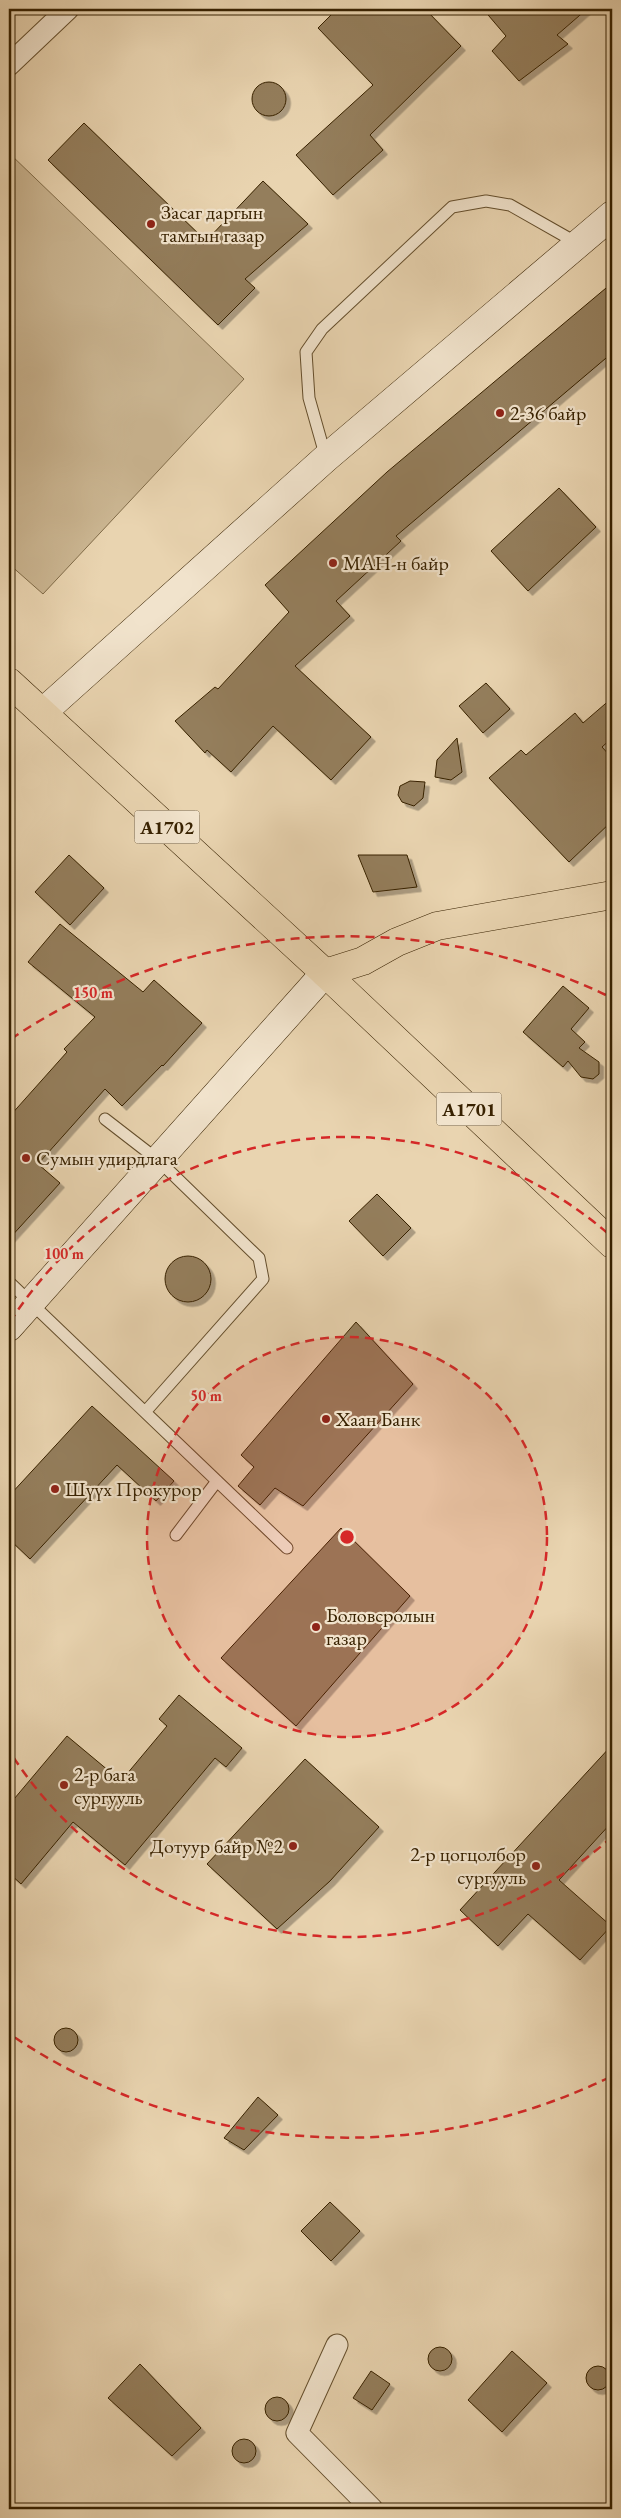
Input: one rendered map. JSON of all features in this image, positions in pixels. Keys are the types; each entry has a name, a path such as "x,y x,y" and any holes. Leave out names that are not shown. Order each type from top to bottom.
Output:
{"main road":[{"name":"A1702","path":"9,682 326,973"},
{"path":"326,973 363,961 397,942 437,926 612,895"},
{"name":"A1701","path":"326,973 612,1244"}],"street":[{"path":"9,66 68,9"},
{"path":"43,712 326,458 612,215"},
{"path":"9,1327 326,973"},
{"path":"337,2345 297,2433 372,2509"}],"lane":[{"path":"326,458 309,398 306,352 322,329 452,208 486,201 510,205 578,244"},
{"path":"105,1119 158,1160 259,1258 263,1279 146,1411"},
{"path":"9,1282 146,1411 287,1548"},
{"path":"176,1534 217,1481"}],"shaded area":[{"path":"9,153 244,379 43,594 9,564"}],"building":[{"path":"337,9 425,9 461,46 370,135 383,150 333,195 296,155 373,85 318,28"},
{"path":"483,9 587,9 557,35 568,44 519,81 492,51 506,36"},
{"path":"269,82 276,83 281,87 285,92 285,106 281,111 276,115 269,116 262,115 257,111 253,106 252,99 253,92 257,87 262,83"},
{"name":"Засаг даргын тамгын газар","path":"84,123 206,241 263,181 308,224 245,279 255,288 218,325 48,160"},
{"path":"612,283 612,353 396,536 401,541 336,601 350,616 295,666 371,737 331,780 273,726 231,772 207,750 205,753 175,721 215,687 218,689 289,612 265,585 387,472"},
{"path":"559,488 596,527 528,591 491,551"},
{"path":"486,683 510,709 483,733 459,706"},
{"path":"612,698 612,738 602,747 612,758 612,821 569,862 489,778 521,750 526,755 575,713 583,723"},
{"path":"457,738 462,772 451,780 435,777 437,760"},
{"path":"410,781 425,782 423,798 414,806 402,802 398,795 400,786"},
{"path":"69,855 104,888 70,925 35,892"},
{"path":"358,855 407,855 417,887 373,892"},
{"path":"60,924 143,992 154,980 202,1023 163,1066 122,1106 105,1089 38,1164 60,1183 9,1239 9,1117 67,1052 64,1049 95,1017 28,962"},
{"path":"563,986 589,1008 571,1029 585,1042 579,1048 599,1062 599,1074 593,1079 581,1077 568,1061 563,1067 523,1032"},
{"path":"377,1194 411,1228 383,1256 349,1221"},
{"path":"183,1256 193,1256 207,1266 211,1279 207,1292 201,1298 193,1302 183,1302 169,1292 165,1284 165,1274 175,1260"},
{"name":"Хаан Банк","path":"356,1322 413,1384 303,1506 275,1488 260,1505 238,1486 254,1467 241,1455"},
{"name":"Шүүх Прокурор","path":"92,1406 174,1481 156,1501 117,1465 30,1559 9,1539 9,1496"},
{"name":"Боловсролын газар","path":"341,1528 410,1596 296,1726 221,1658"},
{"name":"2-р бага сургууль","path":"179,1695 242,1748 226,1767 215,1758 125,1865 73,1822 21,1884 9,1873 9,1805 67,1736 121,1781 167,1726 159,1719"},
{"name":"2-р цогцолбор сургууль","path":"612,1745 612,1822 559,1880 611,1926 580,1960 528,1914 498,1946 460,1910"},
{"name":"Дотуур байр №2","path":"305,1759 379,1827 330,1881 277,1929 207,1864"},
{"path":"66,2028 74,2032 78,2040 74,2048 66,2052 58,2048 54,2040 58,2032"},
{"path":"258,2097 278,2115 244,2150 224,2138"},
{"path":"330,2202 360,2231 331,2261 301,2231"},
{"path":"440,2347 448,2351 452,2359 448,2367 440,2371 432,2367 428,2359 432,2351"},
{"path":"512,2351 547,2383 502,2432 468,2400"},
{"path":"140,2364 201,2428 172,2456 108,2398"},
{"path":"598,2366 606,2370 610,2378 606,2386 598,2390 590,2386 586,2378 590,2370"},
{"path":"371,2371 390,2384 372,2410 353,2398"},
{"path":"277,2397 282,2398 288,2404 288,2414 282,2420 277,2421 272,2420 266,2414 265,2409 266,2404 272,2398"},
{"path":"244,2439 249,2440 255,2446 255,2456 249,2462 244,2463 239,2462 233,2456 232,2451 233,2446 239,2440"}],"place":[{"name":"Засаг даргын тамгын газар","path":"151,224"},
{"name":"2-36 байр","path":"500,413"},
{"name":"МАН-н байр","path":"333,563"},
{"name":"Сумын удирдлага","path":"26,1158"},
{"name":"Хаан Банк","path":"326,1419"},
{"name":"Шүүх Прокурор","path":"55,1489"},
{"name":"Боловсролын газар","path":"316,1627"},
{"name":"2-р бага сургууль","path":"64,1785"},
{"name":"Дотуур байр №2","path":"293,1846"},
{"name":"2-р цогцолбор сургууль","path":"536,1866"}]}
